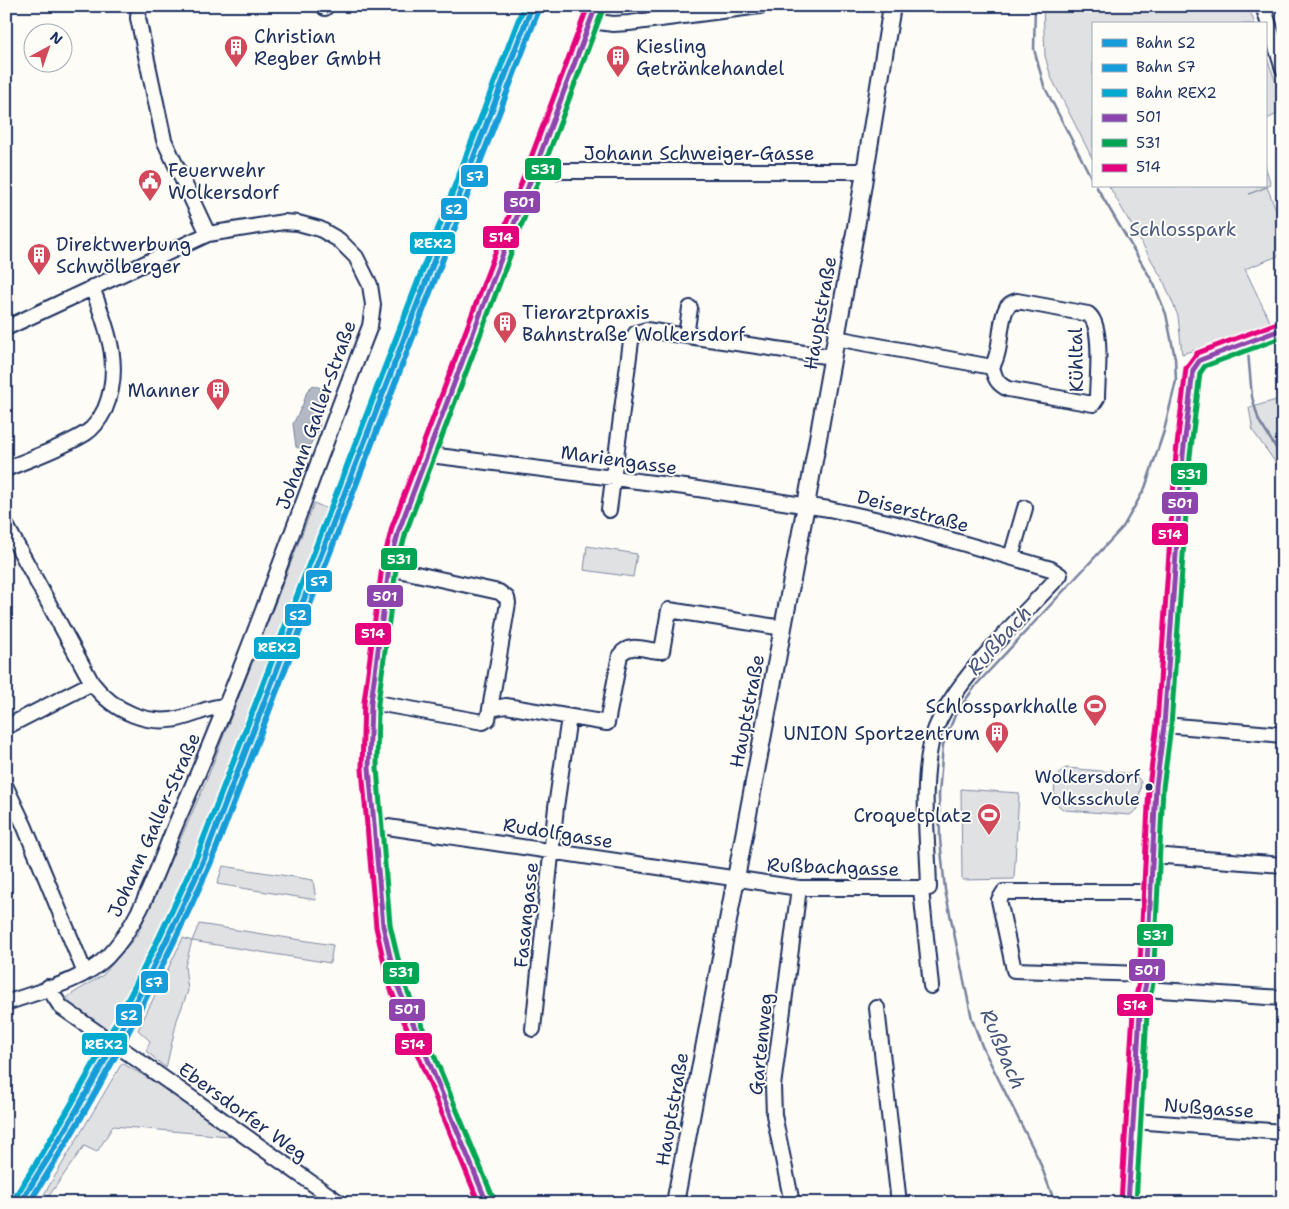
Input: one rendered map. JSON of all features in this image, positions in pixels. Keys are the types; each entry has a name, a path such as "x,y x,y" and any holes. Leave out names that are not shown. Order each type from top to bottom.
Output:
{"main road":[{"name":"Hauptstraße","path":"675,1203 806,505 856,227 892,6"}],"street":[{"path":"487,1203 396,982 383,926 369,760 371,702 389,568 398,530 596,6"},
{"path":"591,21 613,24 629,23 760,6"},
{"path":"1263,6 1283,70"},
{"path":"136,10 164,140 208,234"},
{"name":"Johann Schweiger-Gasse","path":"534,171 864,171"},
{"name":"Johann Galler-Straße","path":"6,328 208,234 284,222 298,223 320,229 338,240 356,257 370,285 373,305 370,326 226,706 134,921 109,955 85,973 6,1003"},
{"path":"6,469 88,432 102,416 111,394 115,365 92,287"},
{"name":"Kühltal","path":"1017,301 1088,314 1096,322 1098,341 1096,406 1008,390 1001,386 996,379 992,367 997,358 1006,309 1012,302 1017,301"},
{"path":"686,336 690,308"},
{"path":"1128,1203 1141,1001 1145,989 1156,787 1164,725 1189,395 1196,365 1200,360 1283,329"},
{"path":"609,510 631,341 636,333 646,330 832,357"},
{"path":"836,338 992,367"},
{"name":"Mariengasse","path":"428,452 438,456 806,505"},
{"name":"Deiserstraße","path":"806,505 893,523 1051,569 1060,575 966,678 946,706 935,729 928,760 926,788 925,888"},
{"path":"1011,557 1026,508"},
{"name":"Johann Galler-Straße","path":"6,526 92,682 100,693 120,708 147,719 167,720 184,718 212,706 226,706"},
{"path":"371,702 483,722 488,719 508,603 507,598 499,592 389,568"},
{"path":"490,709 506,706 608,723 620,655 625,649 633,647 662,651 669,610 783,628"},
{"path":"6,727 92,682"},
{"name":"Fasangasse","path":"533,1029 552,851 569,717"},
{"path":"1164,725 1283,735"},
{"path":"6,788 24,825 85,973"},
{"name":"Rudolfgasse","path":"374,825 735,880"},
{"path":"1152,855 1283,865"},
{"name":"Rußbachgasse","path":"735,880 799,888 925,888"},
{"name":"Gartenweg","path":"792,1203 774,1115 772,1094 774,1062 799,888"},
{"path":"925,888 931,986"},
{"path":"1146,974 1014,970 999,900 1004,892 1151,892"},
{"path":"48,987 61,1007 111,1042"},
{"path":"1145,989 1283,998"},
{"path":"877,1008 899,1203"},
{"name":"Ebersdorfer Weg","path":"125,1051 340,1203"},
{"name":"Nußgasse","path":"1133,1121 1283,1132"}],"green space":[{"path":"1043,6 1248,6 1254,22 1092,22 1092,158 1051,77 1045,56"},
{"path":"1266,56 1283,101 1283,111 1266,120"},
{"name":"Schlosspark","path":"1266,168 1271,185 1266,187"},
{"name":"Schlosspark","path":"1267,187 1283,227 1283,254 1245,269 1271,324 1182,354 1178,316 1164,282 1110,188 1264,188 1249,194"},
{"path":"1283,398 1283,473 1253,431 1249,408"},
{"path":"314,503 332,511 246,736 174,914 112,1039 71,1007 67,997 103,975 137,935 205,784"},
{"path":"587,546 637,554 633,577 584,570"},
{"path":"1067,768 1135,774 1141,782 1138,809 1130,815 1065,810 1057,802 1054,789 1058,776"},
{"name":"Croquetplatz","path":"961,789 1019,793 1014,879 962,880"},
{"path":"223,866 313,880 316,900 217,884"},
{"path":"199,924 333,945 330,963 192,941"},
{"path":"183,938 192,941 185,966 188,991 177,1020 166,1068 146,1051 150,1041 138,1030"},
{"path":"122,1063 187,1101 240,1137 113,1126 97,1152 84,1146 44,1203 39,1203"}],"shaded area":[{"path":"313,385 323,389 327,398 320,411 319,429 310,445 303,449 296,447 293,424 307,391"}],"waterway":[{"name":"Rußbach","path":"1035,6 1034,49 1044,86 1092,179"},
{"name":"Rußbach","path":"1055,1203 1039,1160 982,1046 972,1019 945,890 940,839 939,795 943,745 956,713 977,684 1123,527 1145,488 1164,431 1176,381 1175,358 1166,314 1154,284 1097,188"},
{"path":"1248,352 1252,397 1259,421 1283,459"}],"rail line":[{"name":"REX2","path":"14,1199 65,1116 112,1031 156,944 197,856 524,6"},
{"name":"S2","path":"20,1203 71,1120 119,1034 163,947 204,859 532,6"},
{"name":"S7","path":"29,1203 80,1120 149,993 211,862 539,9"}],"transit line":[{"name":"514","path":"479,1203 389,985 376,927 362,769 364,702 382,567 392,527 588,6"},
{"name":"501","path":"487,1203 396,982 383,926 369,768 371,702 389,568 399,530 596,6"},
{"name":"531","path":"494,1200 403,980 390,925 377,768 378,703 396,569 406,532 603,9"},
{"name":"514","path":"1121,1203 1133,1013 1139,982 1149,787 1157,724 1176,454 1186,368 1197,353 1280,322"},
{"name":"501","path":"1128,1203 1140,1013 1146,983 1156,787 1164,725 1183,455 1193,370 1200,360 1283,329"},
{"name":"531","path":"1136,1203 1147,1014 1153,983 1163,788 1171,726 1190,456 1200,373 1205,366 1283,337"}],"place":[{"name":"Christian Regber GmbH","path":"236,68"},
{"name":"Kiesling Getränkehandel","path":"618,78"},
{"name":"Feuerwehr Wolkersdorf","path":"150,202"},
{"name":"Direktwerbung Schwölberger","path":"39,276"},
{"name":"Tierarztpraxis Bahnstraße Wolkersdorf","path":"505,344"},
{"name":"Manner","path":"218,411"},
{"name":"Schlossparkhalle","path":"1095,727"},
{"name":"UNION Sportzentrum","path":"997,754"},
{"name":"Wolkersdorf Volksschule","path":"1149,787"},
{"name":"Croquetplatz","path":"989,836"}]}
